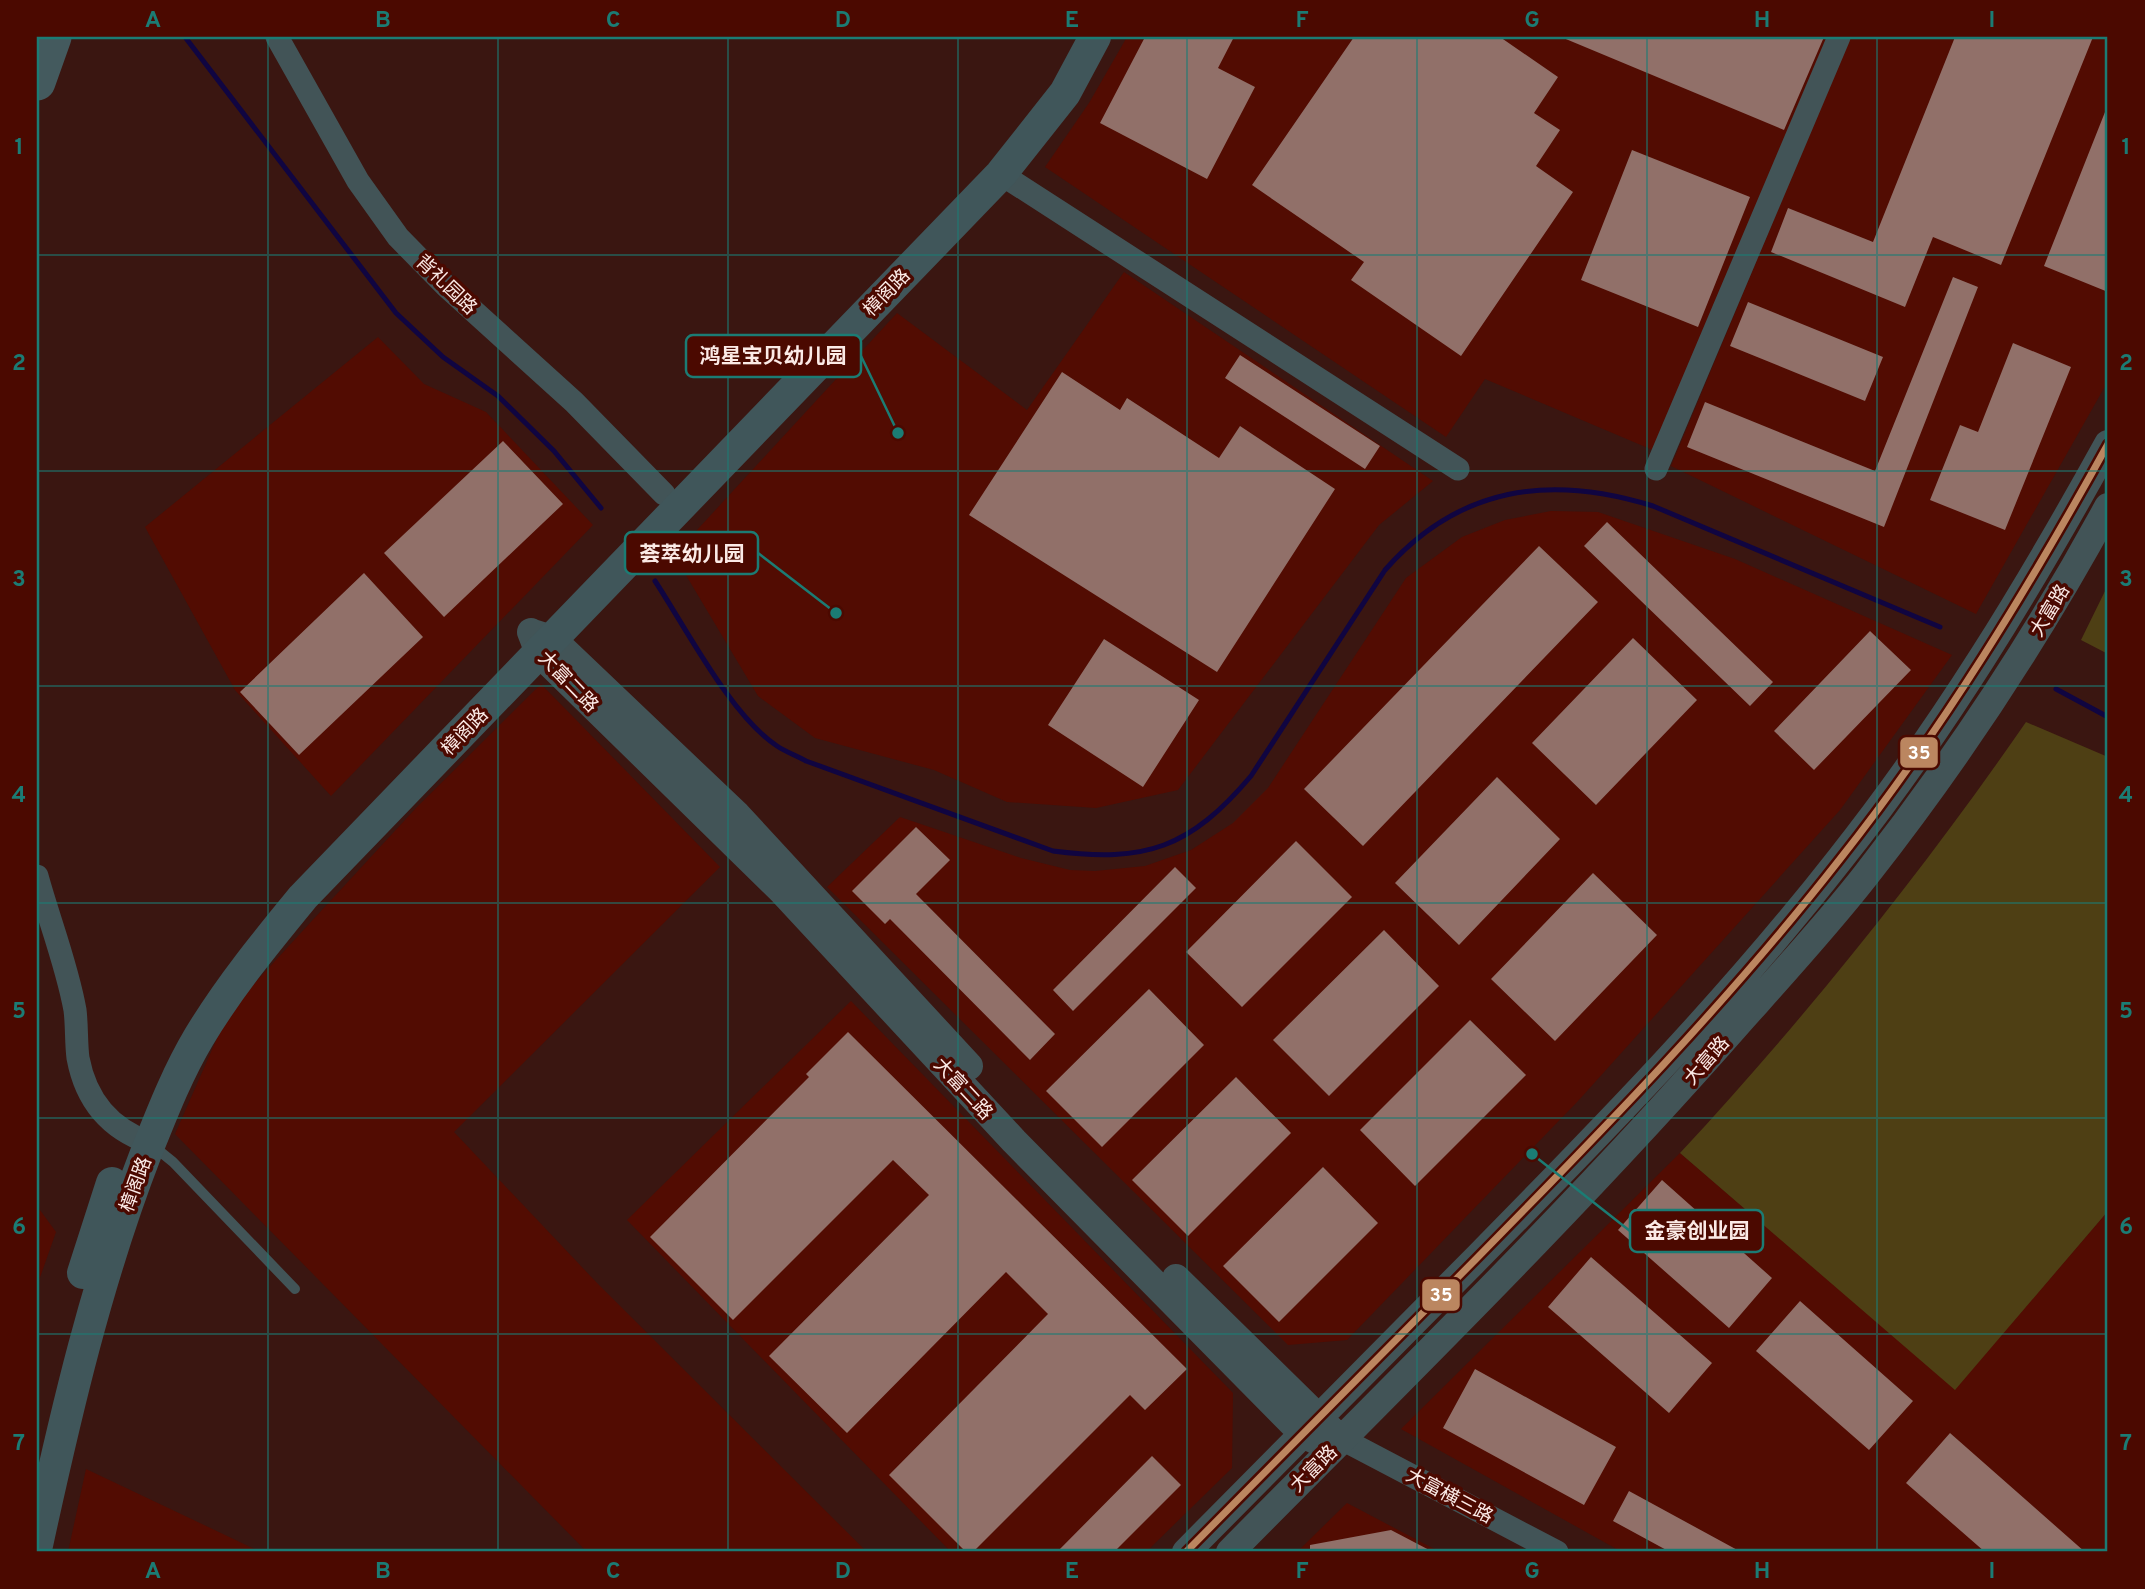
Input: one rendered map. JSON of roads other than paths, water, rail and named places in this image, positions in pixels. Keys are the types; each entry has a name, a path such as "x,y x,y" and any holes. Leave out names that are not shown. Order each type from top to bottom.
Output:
{"highway":[{"path":"37,82 53,37"}],"main road":[{"name":"樟阁路","path":"540,641 663,494 987,159 1033,102 1072,37"},
{"name":"樟阁路","path":"37,1451 81,1278 140,1140 171,1091 198,1038 261,948 303,897 540,641 1001,174 1065,93 1095,37"},
{"name":"樟阁路","path":"37,1545 140,1140"}],"street":[{"name":"背礼园路","path":"277,37 358,181 398,237 446,286 574,402 663,494"},
{"path":"1656,469 1839,37"},
{"path":"1001,174 1458,469"},
{"name":"大富路","path":"1186,1552 1670,1060 1753,966 1832,869 1924,747 1987,654 2108,444"},
{"name":"大富路","path":"1230,1552 1586,1192 1697,1071 1865,877 1948,766 2012,670 2108,507"},
{"name":"大富二路","path":"540,641 781,890 1005,1132 1310,1427 1337,1444"},
{"path":"37,876 75,1010 78,1059 86,1086 99,1111 140,1140"},
{"name":"大富横三路","path":"1337,1444 1527,1552"},
{"name":"大富横三路","path":"1337,1444 1557,1552"}],"lane":[{"path":"140,1140 173,1162 295,1289"}],"waterway":[{"path":"185,37 396,313 443,357 498,396 554,451 601,508"},
{"path":"655,581 726,693 760,732 777,746 806,761 1053,851 1086,854 1140,852 1186,835 1207,820 1251,776 1385,570 1414,542 1444,520 1475,504 1508,494 1542,490 1578,491 1615,496 1653,506 1940,627"},
{"path":"2056,689 2108,717"}],"place":[{"name":"鸿星宝贝幼儿园","path":"898,433"},
{"name":"荟萃幼儿园","path":"836,613"},
{"name":"金豪创业园","path":"1532,1154"}]}
